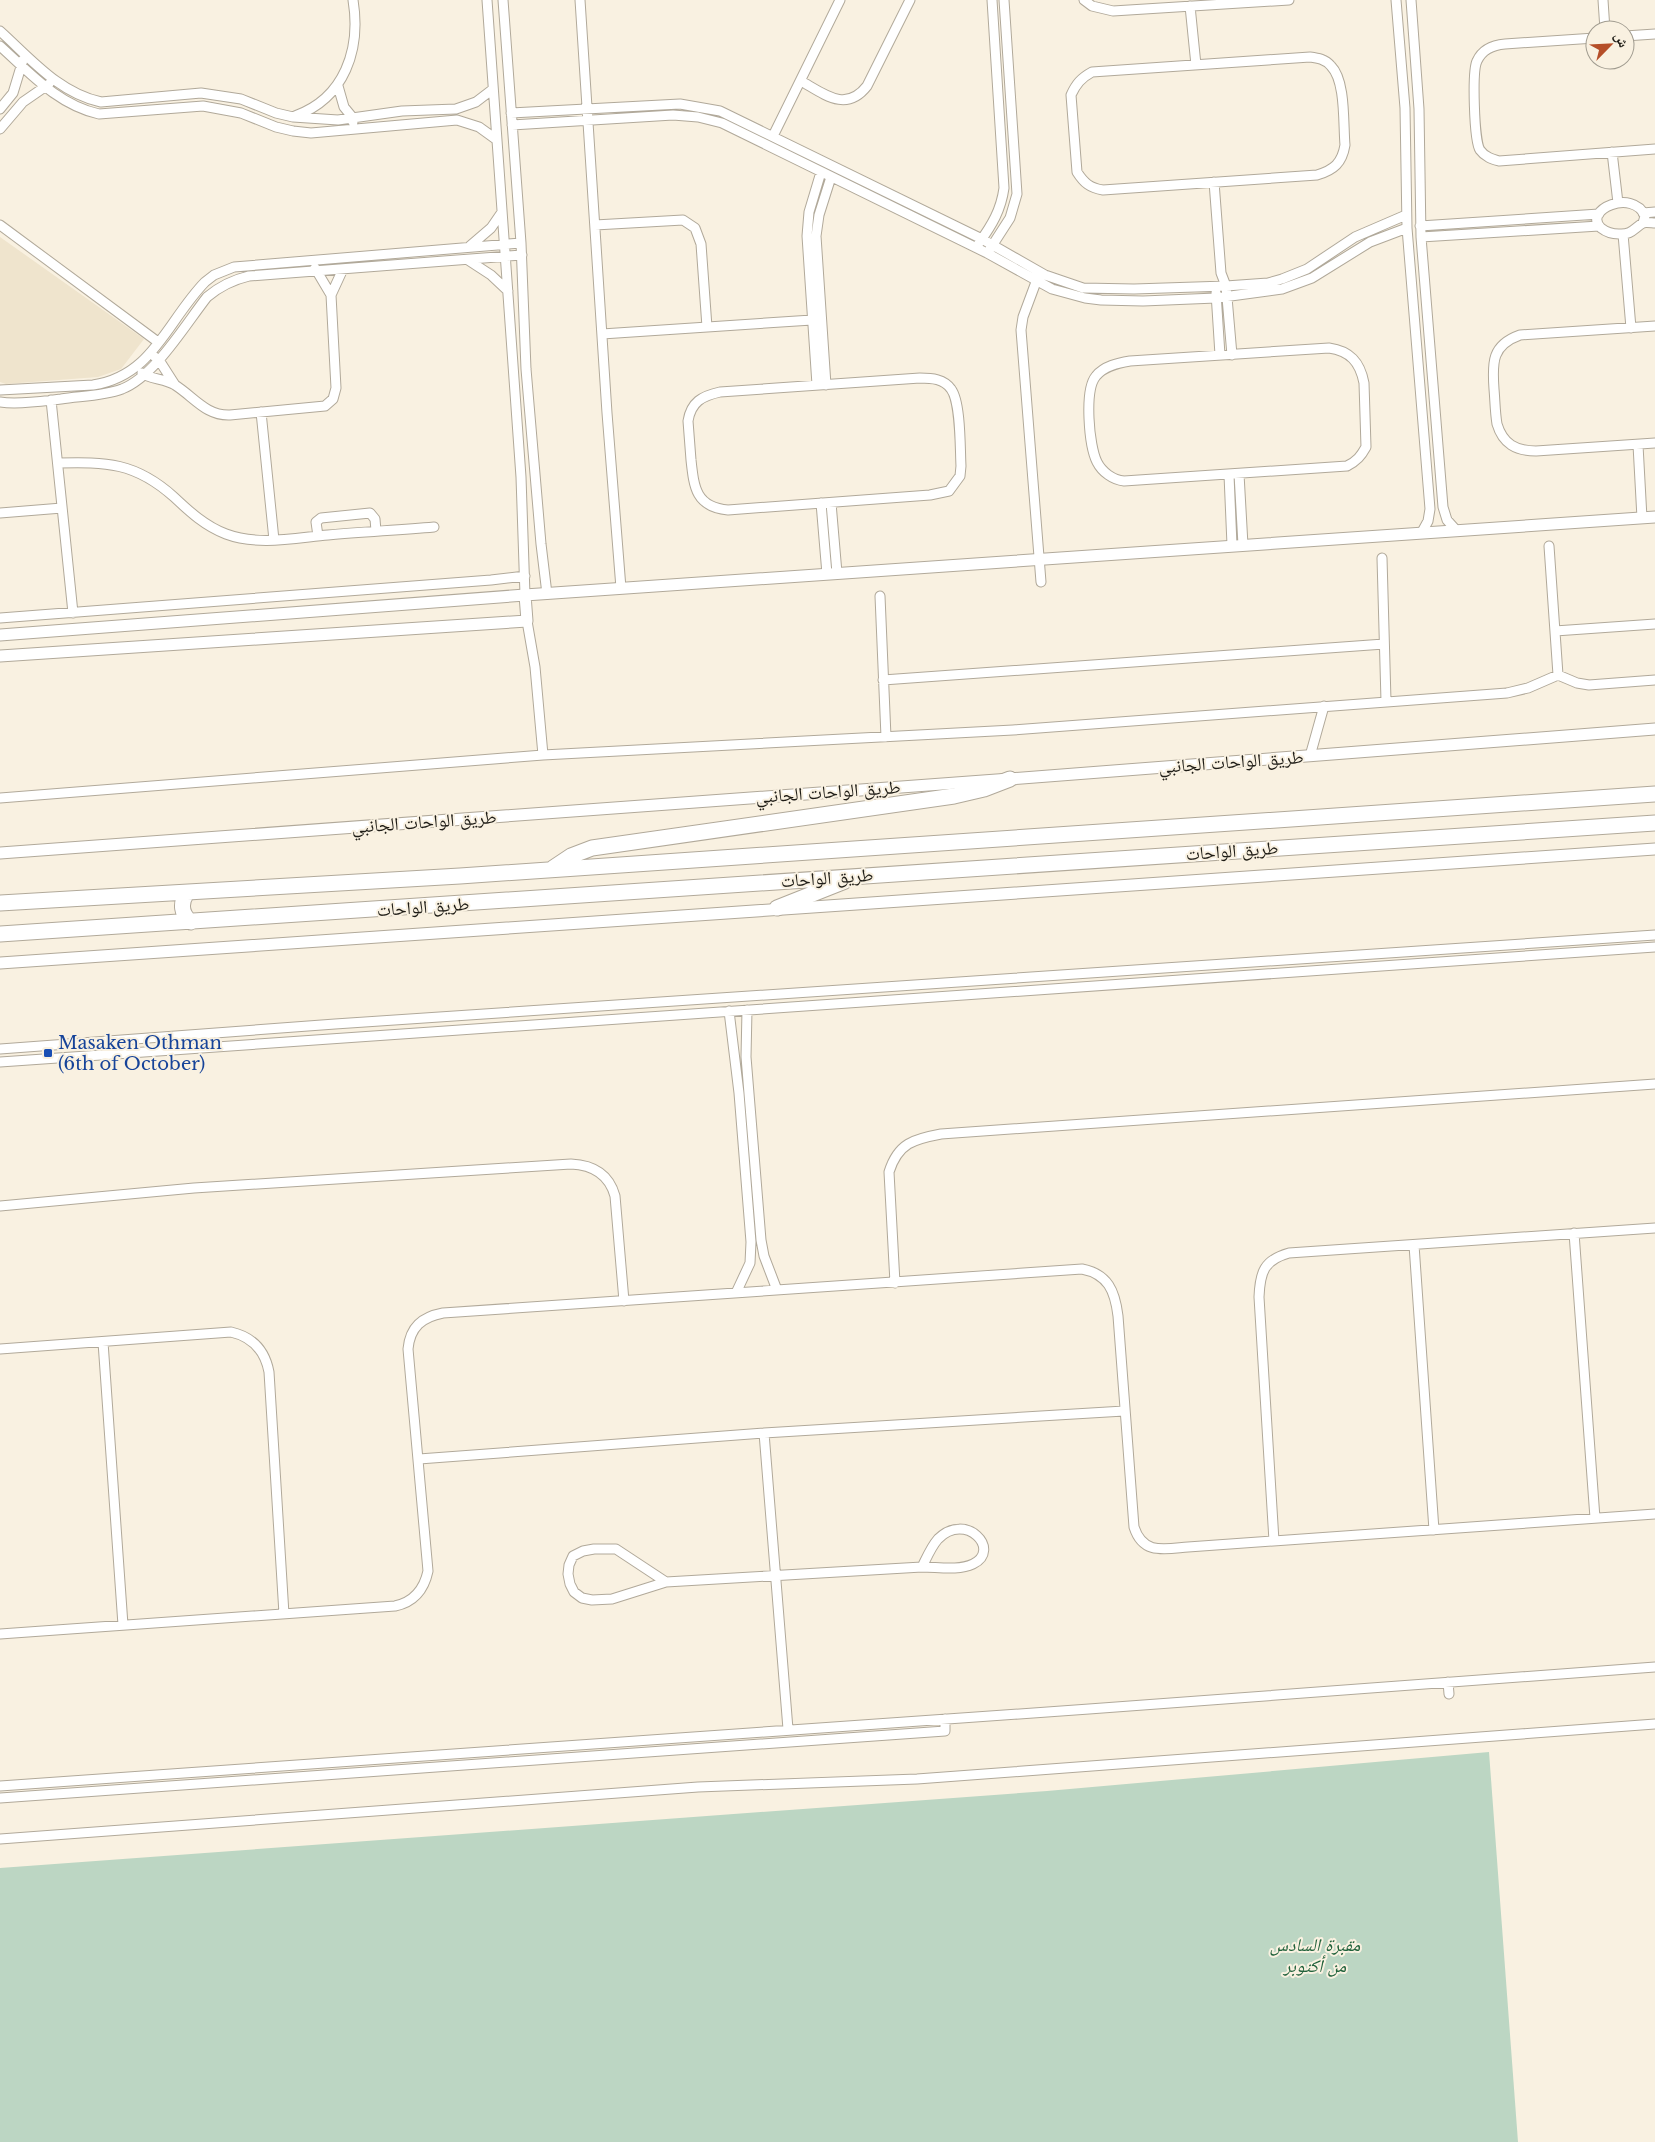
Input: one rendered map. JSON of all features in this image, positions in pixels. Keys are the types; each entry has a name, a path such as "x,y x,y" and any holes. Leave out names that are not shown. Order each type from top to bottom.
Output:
{"highway":[{"path":"551,869 571,856 592,848 954,796 984,789 1010,779"},
{"name":"طريق الواحات","path":"0,902 187,893 1655,794"},
{"name":"طريق الواحات","path":"0,934 1655,823"},
{"path":"777,908 861,876"},
{"path":"187,893 183,901 183,911 191,922"}],"street":[{"path":"293,117 318,105 338,86 350,60 353,47 355,22 353,0"},
{"path":"487,0 521,477 525,595 536,667 543,756"},
{"path":"503,0 522,255 526,369 540,544 547,594"},
{"path":"580,0 621,588"},
{"path":"773,136 840,0"},
{"path":"801,81 838,100 854,98 861,93 867,86 910,0"},
{"path":"976,248 1000,210 1005,182 992,1 1005,0 1017,182 1013,210 987,253"},
{"path":"1084,0 1092,6 1113,11 1288,0"},
{"path":"1396,0 1404,80 1406,215 1430,509 1428,522 1422,532"},
{"path":"1411,0 1419,109 1420,226 1443,507 1447,520 1456,530"},
{"path":"1603,0 1604,20"},
{"path":"1190,6 1196,64"},
{"path":"0,32 54,81 75,94 101,102 200,93 241,99 276,113 293,117 323,120 402,111 456,109 476,102 493,89"},
{"path":"1635,35 1655,34"},
{"path":"1585,39 1496,45 1482,54 1474,69 1477,143 1485,156 1500,161 1655,149"},
{"path":"0,46 46,86 72,105 99,114 203,106 241,113 276,127 311,133 457,120 479,127 497,140"},
{"path":"0,109 13,93 24,54"},
{"path":"1310,57 1321,59 1330,64 1337,73 1340,83 1345,145 1340,160 1330,171 1317,175 1214,182 1103,190 1092,188 1083,181 1077,172 1071,95 1076,85 1083,77 1100,71 1310,57"},
{"path":"0,129 23,102 54,81"},
{"path":"338,86 344,107 353,118 353,128"},
{"path":"511,113 680,104 694,105 732,116 993,244 1045,275 1083,288 1215,287 1268,282 1295,275 1362,234 1406,215"},
{"path":"512,125 673,115 704,118 722,123 987,253 1036,282 1068,294 1101,300 1143,301 1216,298 1266,293 1312,278 1370,242 1407,228"},
{"path":"1612,152 1618,203"},
{"path":"821,172 807,222 813,259 821,385"},
{"path":"821,385 812,320 813,259 821,205 831,177"},
{"path":"1005,182 1017,182"},
{"path":"1214,182 1221,273 1226,286 1232,355"},
{"path":"1407,182 1419,182"},
{"path":"1599,226 1597,222 1599,214 1605,208 1618,203 1634,205 1643,213 1655,212"},
{"path":"470,247 484,235 502,212"},
{"path":"1643,213 1643,223"},
{"path":"1420,226 1599,214"},
{"path":"595,225 683,220 695,228 700,236 701,244 707,327"},
{"path":"1421,237 1599,226 1608,232 1623,234 1632,232 1643,223 1655,222"},
{"path":"0,225 158,342"},
{"path":"1623,234 1631,328"},
{"path":"0,390 104,383 116,379 136,368 150,354 197,290 214,275 234,266 521,243"},
{"path":"0,402 51,400 112,392 124,388 145,375 208,297 226,283 249,276 522,255"},
{"path":"314,259 315,271 332,295"},
{"path":"468,260 491,275 508,291"},
{"path":"136,368 145,375 175,385 208,411 215,414 320,408 330,403 336,388 332,295 343,269"},
{"path":"1220,356 1215,287 1221,273"},
{"path":"1411,278 1424,278"},
{"path":"1036,282 1023,317 1021,330 1041,582"},
{"path":"602,334 812,320"},
{"path":"1655,326 1520,335 1505,342 1499,349 1493,366 1497,424 1500,432 1511,446 1529,451 1655,444"},
{"path":"1329,348 1346,353 1353,358 1362,372 1366,418 1366,447 1362,455 1355,462 1347,466 1124,481 1112,478 1100,468 1094,453 1088,402 1089,389 1096,377 1112,365 1130,361 1220,356 1329,348"},
{"path":"150,354 158,360 175,385"},
{"path":"920,378 932,378 942,381 952,389 956,400 961,466 960,476 950,491 940,494 831,503 728,510 717,509 707,504 698,496 694,485 688,421 690,410 696,401 705,395 720,392 920,378"},
{"path":"51,400 73,613"},
{"path":"261,412 274,540"},
{"path":"1638,445 1642,518"},
{"path":"58,462 104,462 120,465 158,484 199,520 213,528 242,539 274,540 434,527"},
{"path":"1238,545 1239,474"},
{"path":"1229,475 1238,545"},
{"path":"821,503 832,574"},
{"path":"831,503 832,574"},
{"path":"0,514 62,508"},
{"path":"318,536 316,522 321,518 370,513 375,519 376,531"},
{"path":"0,636 621,588 1655,517"},
{"path":"1549,546 1558,675"},
{"path":"1382,558 1386,701"},
{"path":"0,618 525,576"},
{"path":"880,596 886,736"},
{"path":"0,656 528,621"},
{"path":"1555,631 1655,624"},
{"path":"883,680 1384,644"},
{"path":"0,798 543,756 1013,730 1507,693 1528,688 1558,675 1583,685 1655,680"},
{"path":"1310,756 1324,706"},
{"name":"طريق الواحات الجانبي","path":"0,853 1010,779 1655,729"},
{"path":"0,963 1655,849"},
{"path":"0,1049 335,1024 540,1012 1651,935 1652,947 0,1062"},
{"path":"1329,956 1330,970"},
{"path":"747,1010 746,1057 761,1240 764,1256 777,1290"},
{"path":"540,1012 541,1025"},
{"path":"729,1012 739,1093 751,1242 750,1263 746,1276 736,1293"},
{"path":"335,1024 335,1040"},
{"path":"895,1283 889,1172 895,1156 902,1148 920,1138 941,1134 1655,1084"},
{"path":"0,1206 194,1188 584,1164 595,1168 605,1176 615,1196 624,1301"},
{"path":"1274,1541 1259,1305 1261,1276 1266,1266 1273,1259 1290,1253 1655,1228"},
{"path":"1574,1233 1595,1518"},
{"path":"1414,1244 1434,1530"},
{"path":"0,1634 396,1606 416,1597 422,1590 428,1571 408,1349 409,1338 413,1329 424,1319 443,1313 1082,1269 1101,1275 1114,1295 1117,1307 1134,1527 1140,1541 1150,1547 1158,1549 1655,1514"},
{"path":"0,1349 231,1332 246,1337 259,1347 268,1372 284,1614"},
{"path":"103,1342 123,1625"},
{"path":"418,1459 764,1433 1124,1411"},
{"path":"764,1433 788,1729"},
{"path":"666,1582 616,1549 594,1548 583,1551 573,1556 569,1565 570,1584 574,1592 582,1598 592,1600 612,1599 666,1582 922,1566 953,1567 971,1565 981,1556 982,1544 980,1538 971,1530 964,1529 946,1533 933,1545 922,1566"},
{"path":"0,1786 1655,1667"},
{"path":"1448,1682 1448,1694"},
{"path":"0,1798 944,1731 945,1719"},
{"path":"0,1838 698,1787 917,1780 1655,1724"},
{"path":"575,1745 575,1757"}],"shaded area":[{"path":"0,237 144,339 121,369 98,377 6,384 0,382"}],"green space":[{"name":"مقبرة السادس من أكتوبر","path":"1489,1752 1518,2142 0,2142 0,1868 1047,1791"}],"place":[{"name":"Masaken Othman (6th of October)","path":"48,1053"}]}
